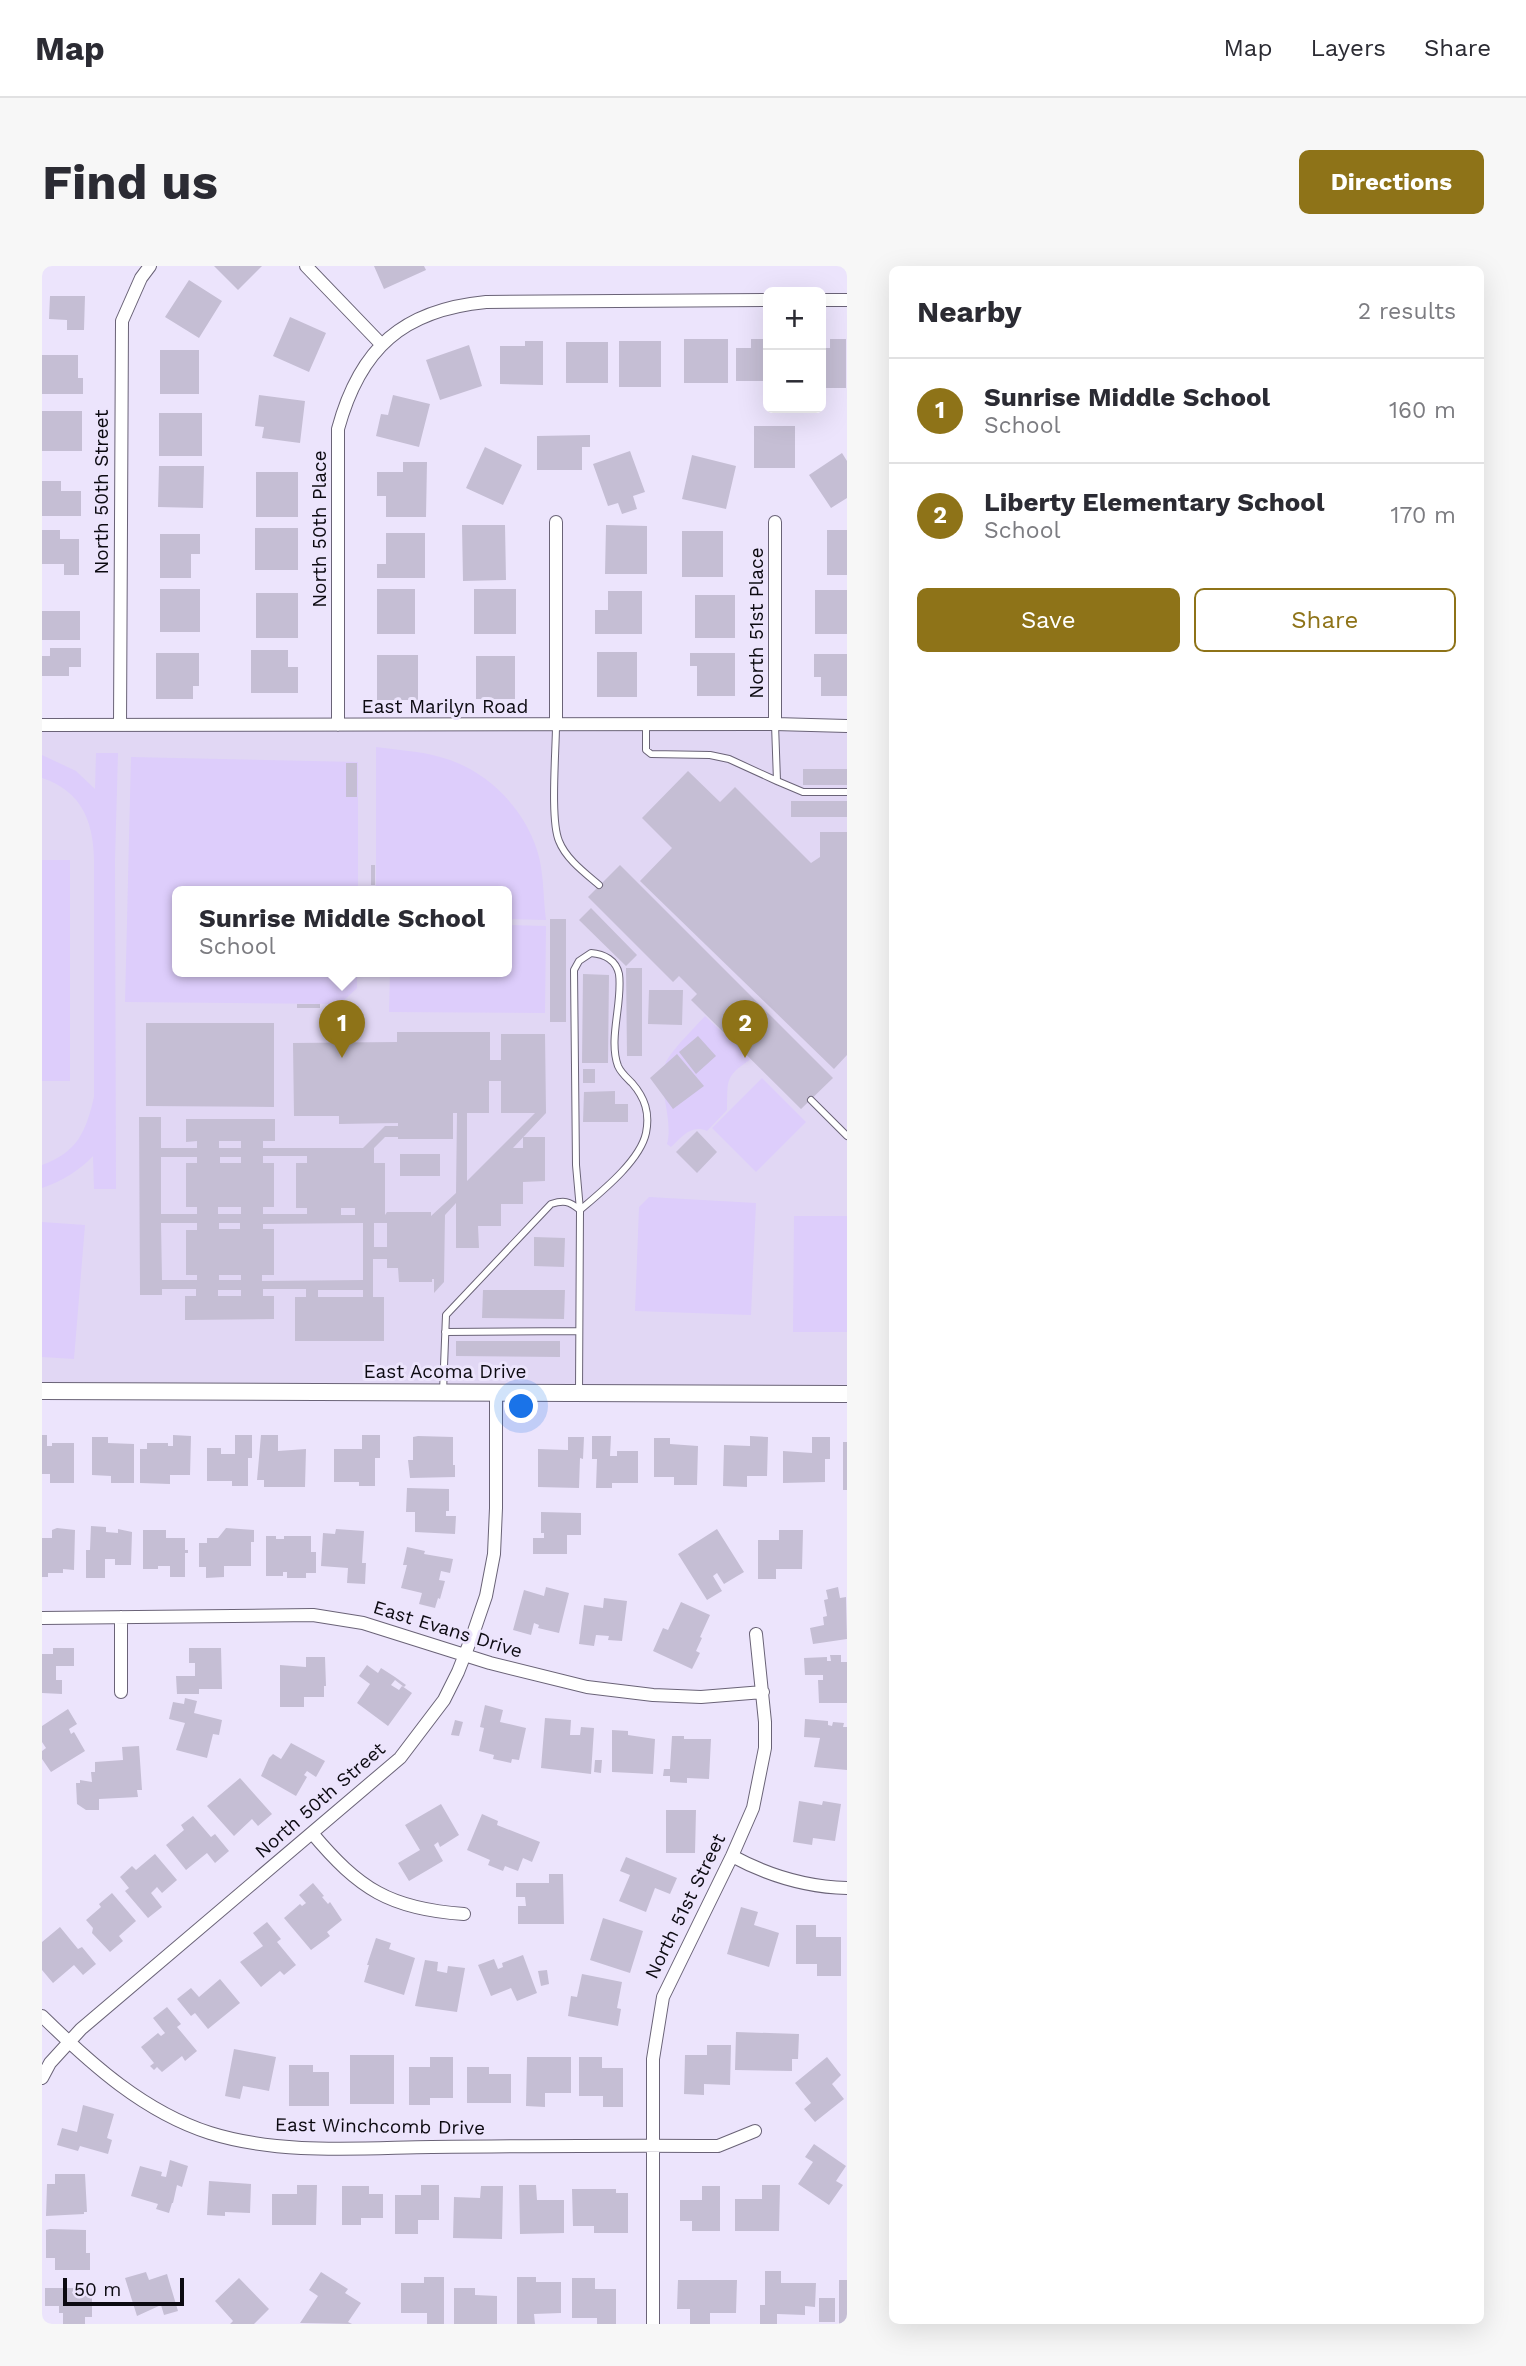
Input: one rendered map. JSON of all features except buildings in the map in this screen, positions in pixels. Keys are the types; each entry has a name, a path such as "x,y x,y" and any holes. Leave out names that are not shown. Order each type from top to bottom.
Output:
{"street":[{"name":"North 50th Street","path":"120,725 122,321 141,278 150,266"},
{"path":"306,266 382,345"},
{"name":"North 50th Place","path":"338,726 338,429 355,382 372,355 399,330 425,315 455,305 486,302 763,300"},
{"path":"826,300 847,300"},
{"path":"556,522 556,725"},
{"name":"North 51st Place","path":"775,522 775,724"},
{"name":"East Marilyn Road","path":"42,724 847,726"},
{"name":"East Acoma Drive","path":"42,1391 847,1394"},
{"name":"North 50th Street","path":"42,2078 68,2041 400,1758 444,1700 486,1596 494,1554 496,1392"},
{"name":"East Evans Drive","path":"42,1618 313,1615 363,1623 587,1687 653,1695 701,1697 763,1692"},
{"path":"121,1617 121,1692"},
{"name":"North 51st Street","path":"653,2324 653,2059 663,1997 732,1856 753,1808 760,1780 765,1748 757,1634"},
{"path":"312,1833 354,1877 380,1896 410,1907 464,1914"},
{"path":"732,1856 782,1878 829,1888 847,1888"},
{"name":"East Winchcomb Drive","path":"42,2016 120,2087 166,2114 211,2133 268,2145 338,2148 718,2146 755,2131"}],"lane":[{"path":"775,724 777,781"},
{"path":"556,725 556,822 559,841 572,860 599,886"},
{"path":"646,725 646,750 651,754 710,755 729,759 803,792 847,792"},
{"path":"579,1393 580,1210 576,1165 574,970 579,961 591,953 603,954 619,973 615,1052 618,1067 644,1098 647,1116 646,1135 638,1152 606,1187 580,1210"},
{"path":"811,1100 847,1136"},
{"path":"443,1392 446,1315 551,1204 563,1200 580,1210"},
{"path":"445,1332 579,1331"}],"shaded area":[{"path":"42,725 847,726 847,1394 42,1391"},
{"path":"376,747 425,753 472,770 500,791 512,804 531,834 537,850 546,920 512,919 512,886 376,886"},
{"path":"96,753 118,753 115,860 116,1189 94,1189 93,1156 70,1175 42,1188 42,1165 64,1154 79,1139 94,1097 94,859 91,832 82,809 66,791 42,778 42,755 76,771 95,789"},
{"path":"131,757 358,762 358,886 172,886 172,977 357,977 357,988 340,1004 125,1002"},
{"path":"42,860 70,860 70,1081 42,1081"},
{"path":"512,925 546,926 545,1013 389,1012 390,977 512,977"},
{"path":"705,1016 751,1059 736,1070 729,1080 727,1110 707,1131 691,1130 671,1147 667,1144 669,1134 663,1071 673,1051"},
{"path":"762,1078 806,1122 756,1172 712,1128"},
{"path":"649,1197 756,1203 751,1315 635,1311 639,1207"},
{"path":"794,1216 847,1216 847,1332 793,1332"},
{"path":"42,1222 85,1225 74,1359 42,1357"}],"place":[{"name":"Sunrise Middle School","path":"342,1058"},
{"name":"Liberty Elementary School","path":"745,1058"}]}
